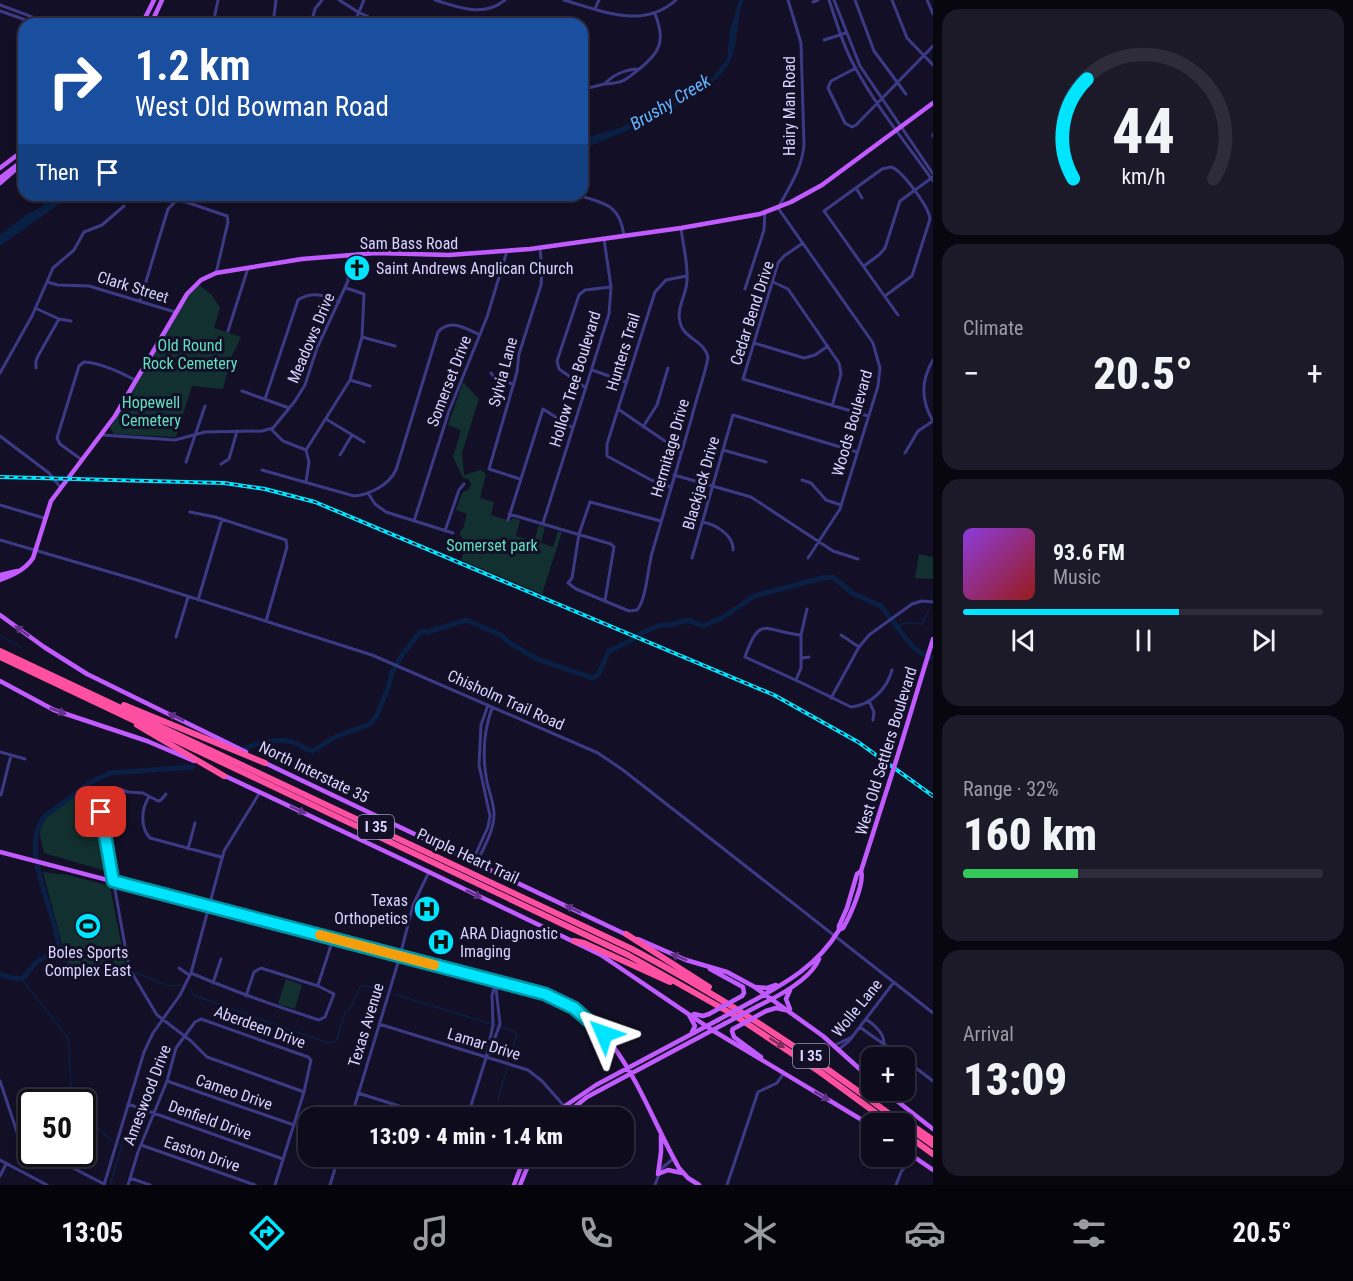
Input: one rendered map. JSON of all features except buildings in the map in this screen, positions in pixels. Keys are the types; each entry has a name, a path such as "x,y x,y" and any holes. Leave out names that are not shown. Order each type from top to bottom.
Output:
{"highway":[{"name":"Purple Heart Trail","path":"0,651 604,935 675,972 765,1026 889,1113"},
{"name":"Purple Heart Trail","path":"0,657 628,955 734,1015 820,1072 876,1113"},
{"path":"31,665 265,763"},
{"path":"51,681 146,730 224,776"},
{"path":"626,934 721,994 765,1026"},
{"path":"574,941 584,943 656,975 721,1011 734,1015"},
{"path":"855,1088 933,1140"},
{"name":"Purple Heart Trail","path":"915,1132 933,1145"},
{"path":"915,1141 933,1154"}],"main road":[{"path":"145,18 154,0"},
{"path":"154,18 161,0"},
{"name":"Sam Bass Road","path":"0,578 17,572 28,564 35,551 51,501 118,412 176,313 195,285 204,278 216,273 302,259 383,253 451,255 540,248 681,228 765,212 778,208 822,185 933,103"},
{"path":"0,170 18,155"},
{"path":"0,178 18,165"},
{"path":"0,183 18,166"},
{"name":"North Interstate 35","path":"0,615 87,674 206,731 265,763 626,934 699,964 727,972 753,986 791,1012 861,1070"},
{"name":"West Old Settlers Boulevard","path":"629,1070 724,1024 771,999 802,979 817,964 839,930 843,928 851,913 863,876 861,871 932,641"},
{"path":"0,681 47,707 147,741 260,792 574,941 601,956 784,1075 861,1120"},
{"path":"0,852 550,996 574,1008 604,1034 629,1070 674,1158 685,1174 699,1185"},
{"name":"West Old Settlers Boulevard","path":"629,1070 790,981 820,957"},
{"path":"686,1011 701,1016 709,1014 742,996 745,990 740,984 699,964"},
{"path":"791,1012 786,996 802,979"},
{"path":"753,986 773,987 790,981"},
{"path":"771,1066 734,1037 732,1031 766,1011 776,1008 791,1012"},
{"path":"678,1041 694,1029 693,1020 686,1011"},
{"path":"568,1107 590,1089 629,1070"},
{"path":"897,1101 933,1129"},
{"path":"658,1174 662,1152 661,1133"},
{"path":"915,1157 933,1170"},
{"path":"514,1185 521,1167"},
{"path":"520,1185 527,1167"},
{"path":"658,1174 668,1170 685,1174"}],"street":[{"path":"214,18 218,0"},
{"path":"274,18 276,0"},
{"path":"313,18 315,9 322,0"},
{"path":"339,0 371,18"},
{"path":"356,18 364,0"},
{"path":"435,0 464,9 476,10 492,8 505,0"},
{"path":"564,0 631,17 655,14 668,8 676,0"},
{"path":"595,9 599,0"},
{"name":"Hairy Man Road","path":"778,208 796,176 804,145 801,43 788,0"},
{"path":"829,0 855,68 933,177 898,204 882,252 863,266"},
{"path":"834,0 860,66 880,101"},
{"path":"855,0 874,51 906,94"},
{"path":"892,0 907,39 933,65"},
{"path":"927,0 933,14"},
{"path":"0,5 35,18"},
{"path":"0,11 20,18"},
{"path":"588,87 614,85 629,78 648,63 658,49 661,36 655,14"},
{"path":"824,40 846,33"},
{"path":"855,68 828,85 828,90 845,123 849,126 855,126 933,46"},
{"path":"604,84 626,70 639,69"},
{"path":"885,296 912,276 930,219 928,210 914,190 899,170 891,167 882,169 824,211 897,315"},
{"path":"856,189 862,198"},
{"path":"588,198 614,209 621,220 624,236"},
{"path":"140,301 168,209 176,201 223,213 226,216 228,222 216,273"},
{"path":"0,373 35,308 53,268 74,250 84,232 99,226 124,206"},
{"name":"Woods Boulevard","path":"778,208 873,343 880,368 878,386 836,519 808,558"},
{"path":"745,289 764,230 765,212"},
{"name":"Hermitage Drive","path":"579,534 572,578 568,583 629,611 637,610 641,606 650,561 708,358 705,348 685,332 680,323 679,314 687,276 681,228"},
{"name":"Hollow Tree Boulevard","path":"543,523 609,314 611,286 604,239"},
{"name":"Cedar Bend Drive","path":"803,243 782,258 772,282 743,379 868,416"},
{"name":"Sylvia Lane","path":"520,479 489,469 519,354 541,285 540,248"},
{"name":"Somerset Drive","path":"414,521 454,396 480,335 507,251"},
{"name":"Meadows Drive","path":"271,429 290,408 305,385 317,348 345,288 349,271 348,255"},
{"path":"228,331 249,268"},
{"name":"Hunters Trail","path":"671,487 651,480 607,456 607,444 655,292 666,280 687,276"},
{"name":"Clark Street","path":"47,282 58,285 89,286 176,313"},
{"path":"772,282 780,283 788,288 841,368 832,406"},
{"path":"586,388 559,369 557,361 579,295 585,290 611,286"},
{"path":"306,482 309,462 306,450 350,380 362,337 364,294 345,288"},
{"path":"265,399 298,300 308,295 321,295 339,302"},
{"path":"35,308 59,319 71,321"},
{"path":"36,368 38,356 59,319"},
{"path":"262,470 350,495 368,493 387,482 395,471 438,333 445,326 452,324 480,335"},
{"path":"362,337 394,346"},
{"path":"754,344 804,357 813,356 828,346"},
{"path":"905,453 915,434 933,421 925,404 924,389 926,375 933,360"},
{"path":"82,460 60,444 57,438 79,366 84,362 90,363 119,372 135,380"},
{"path":"643,427 657,405 668,368"},
{"path":"592,370 626,382"},
{"path":"491,374 495,378 513,384"},
{"path":"350,380 370,386"},
{"path":"242,391 290,408"},
{"path":"186,462 205,406"},
{"path":"507,520 543,409 573,428"},
{"path":"618,409 681,452"},
{"name":"Blackjack Drive","path":"692,558 734,415 857,452"},
{"path":"326,419 364,442"},
{"path":"102,435 176,440 210,431 271,429 283,441 306,450"},
{"path":"221,464 229,459 237,431"},
{"path":"340,455 352,435"},
{"path":"0,436 49,472 61,488"},
{"path":"723,450 766,462"},
{"path":"674,475 755,499 819,543 833,551 858,559"},
{"path":"802,480 811,483 826,500 841,505"},
{"path":"445,531 459,490 464,484"},
{"path":"368,493 382,510 453,533"},
{"path":"579,534 590,502 661,521"},
{"path":"0,505 44,518"},
{"path":"190,512 222,519 282,538 287,542 266,621"},
{"path":"509,514 609,543 614,548 605,600"},
{"path":"198,600 222,519"},
{"path":"702,522 713,525 730,537 733,541 733,550"},
{"name":"Chisholm Trail Road","path":"0,540 372,655 606,758 933,1013"},
{"path":"176,637 188,597"},
{"path":"831,698 859,647 869,635 897,613 922,601 933,602"},
{"path":"796,680 802,658 801,635 807,609"},
{"path":"801,635 769,627 762,628 752,638 745,657 850,707 869,701 883,690 892,670"},
{"path":"841,635 859,647"},
{"path":"802,658 809,657"},
{"path":"869,701 874,712 873,720"},
{"path":"475,861 483,844 490,816 479,765 481,725 488,705"},
{"path":"483,844 491,833 494,814 483,746 486,726 493,708"},
{"path":"0,752 25,759"},
{"path":"1,795 11,755"},
{"path":"120,789 142,793 158,801 166,794"},
{"path":"70,1167 104,1185 144,1052 191,973 222,857 231,837 260,792"},
{"path":"148,796 142,811 148,836 222,857"},
{"path":"101,812 130,972 150,1001 155,1013 211,1059 304,1092 275,1185"},
{"path":"188,849 195,823"},
{"name":"Texas Avenue","path":"354,1107 400,956 413,905 429,872"},
{"path":"318,986 333,939"},
{"path":"213,982 221,959"},
{"path":"191,973 246,996 320,1020 325,1017 334,994 318,986 258,969 254,972 246,996"},
{"path":"470,1107 486,1058 493,1025 492,995 496,981"},
{"name":"Wolle Lane","path":"836,1048 852,1037 894,982"},
{"name":"Aberdeen Drive","path":"199,1020 204,1019 308,1057 311,1060 304,1092"},
{"path":"866,1019 884,1037 884,1042"},
{"name":"Ameswood Drive","path":"128,1185 141,1145 167,1081 174,1054 185,1036 199,1020"},
{"name":"Lamar Drive","path":"379,1024 532,1073 542,1080 566,1107"},
{"path":"860,1027 890,1047"},
{"path":"915,1067 933,1081"},
{"path":"727,1185 758,1092 777,1083 784,1075"},
{"path":"0,1081 18,1135"},
{"name":"Cameo Drive","path":"167,1081 294,1125"},
{"path":"358,1093 402,1107"},
{"name":"Denfield Drive","path":"128,1104 283,1159"},
{"name":"Easton Drive","path":"141,1145 255,1185"},
{"path":"655,1185 664,1165 674,1158"},
{"path":"0,1160 39,1183 47,1185"},
{"path":"0,1176 6,1164"},
{"path":"330,1185 336,1167"},
{"path":"896,1185 905,1167"},
{"path":"130,1178 150,1185"}],"green space":[{"name":"Old Round Rock Cemetery","path":"199,285 211,294 220,308 214,328 241,337 232,356 223,389 192,386 176,437 114,434 110,428 188,296"},
{"name":"Somerset park","path":"463,382 479,399 462,453 464,475 481,470 486,474 480,498 494,502 491,515 510,521 513,518 520,520 516,536 534,541 539,525 545,527 541,543 553,547 558,531 562,532 542,594 461,560 467,544 460,535 460,531 463,529 467,514 456,510 462,493 470,488 471,483 468,479 463,478 453,457 461,430 448,425"},
{"path":"919,554 933,557 933,579 915,578"},
{"path":"93,786 109,872 44,853 40,838 42,825 53,810"},
{"name":"Boles Sports Complex East","path":"43,872 68,875 110,886 127,973 68,966"},
{"path":"286,979 302,985 295,1009 278,1004"}],"water":[{"name":"Brushy Creek","path":"739,0 744,0 733,54 720,75 685,101 588,147 588,137 622,127 662,103 712,78 727,59 730,30"},
{"path":"47,201 64,201 0,246 0,235 27,214 42,207"}],"waterway":[{"path":"639,634 661,625 688,620 703,626 722,618 754,596 833,577 852,593 881,606 912,646 933,658"},
{"path":"897,625 922,624 930,607"},
{"path":"246,748 263,743 290,741 313,751 335,737 370,724 376,717 392,672 421,631 428,632 466,620 501,635 508,642 537,659 592,678 598,675 609,651 632,640"},
{"path":"0,636 21,647"},
{"path":"0,974 18,979 23,978 35,963 59,950 57,935 41,882 35,845 38,829 45,816 89,783 110,773 193,767"},
{"path":"52,954 67,963 85,968 135,973 163,984 180,985"},
{"path":"21,978 68,1038 71,1089"},
{"path":"191,989 193,995 328,1043 335,1042 337,1039 345,1013 351,1007 360,987 366,986 386,992"},
{"path":"394,994 514,1031 517,1035 509,1059"},
{"path":"498,1099 507,1068"},
{"path":"96,1126 114,1142"},
{"path":"110,1185 122,1146 119,1144"}],"railway":[{"path":"0,477 224,483 265,489 315,502 774,695 858,742 933,796"}],"slow traffic":[{"path":"320,935 434,965"}],"place":[{"name":"Saint Andrews Anglican Church","path":"357,268"},
{"name":"Texas Orthopetics","path":"427,909"},
{"name":"Boles Sports Complex East","path":"88,926"},
{"name":"ARA Diagnostic Imaging","path":"441,942"}],"route":[{"path":"101,812 113,881 545,994 574,1008 604,1034"}],"park label":[{"name":"Hopewell Cemetery","path":"151,411"}]}
